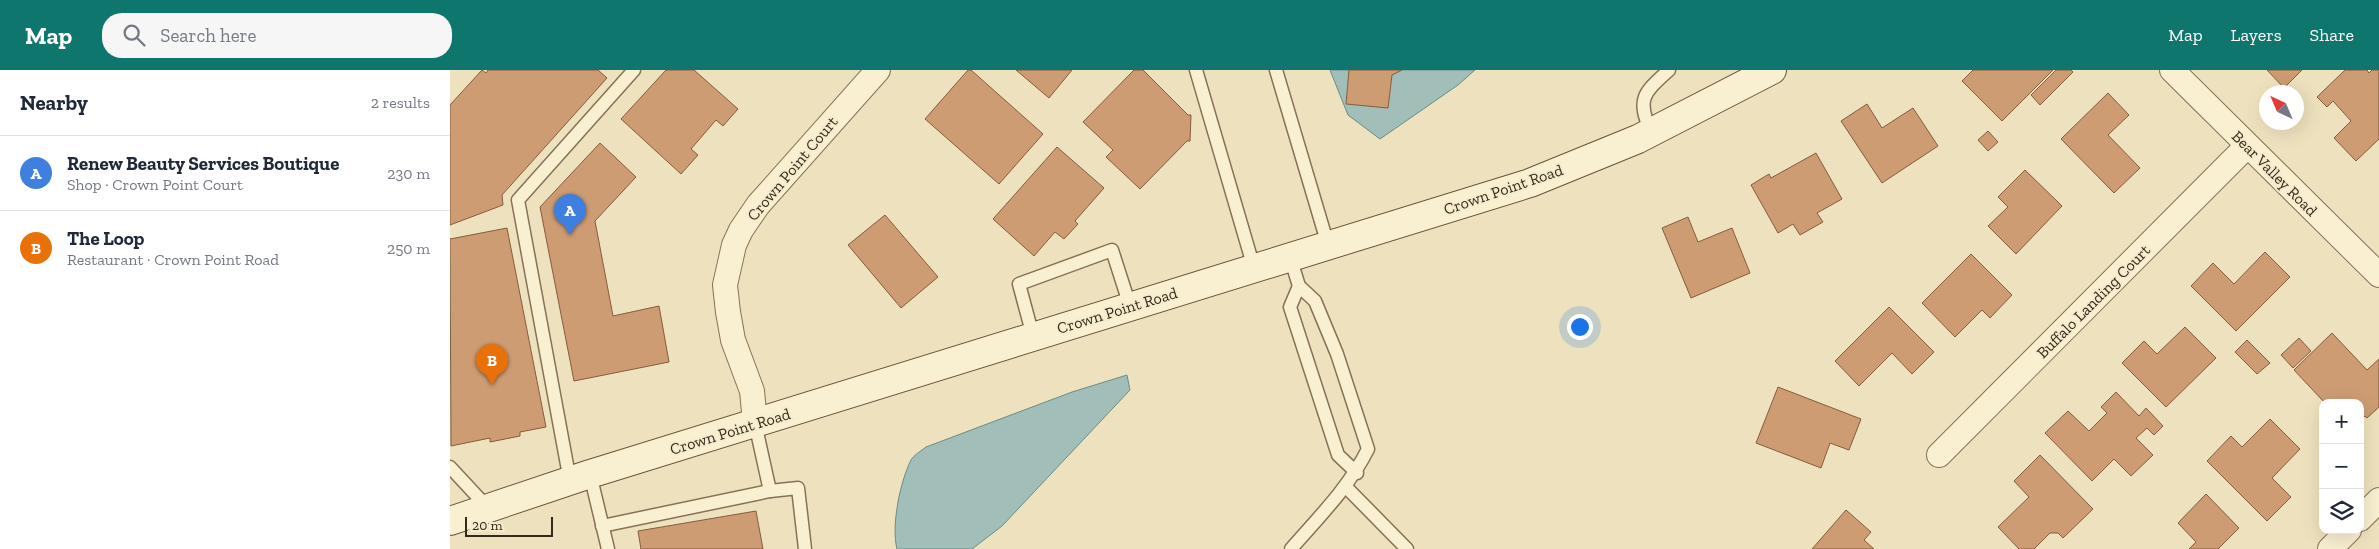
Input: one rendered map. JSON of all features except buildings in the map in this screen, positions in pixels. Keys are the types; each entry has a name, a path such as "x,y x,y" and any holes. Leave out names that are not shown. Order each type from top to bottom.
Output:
{"street":[{"name":"Crown Point Court","path":"755,423 752,392 733,340 728,312 725,285 734,244 758,205 878,70"},
{"name":"Crown Point Road","path":"450,521 580,477 1530,183 1650,132 1746,85 1772,70"},
{"name":"Bear Valley Road","path":"2172,70 2379,275"},
{"name":"Buffalo Landing Court","path":"1939,455 2247,146"},
{"path":"2364,514 2379,500"},
{"path":"2330,549 2344,534"}],"lane":[{"path":"608,549 602,526 580,477 518,200 634,70"},
{"path":"1196,70 1254,268"},
{"path":"1276,70 1328,245"},
{"path":"1650,132 1643,114 1643,100 1647,90 1669,70"},
{"path":"1033,336 1019,284 1112,250 1130,306"},
{"path":"1290,257 1299,286 1315,301 1337,354 1368,449 1346,486 1292,549"},
{"path":"1299,286 1290,307 1338,455 1356,472"},
{"path":"755,423 770,492"},
{"path":"450,467 489,509"},
{"path":"1346,486 1407,549"},
{"path":"602,526 798,488 805,549"}],"water":[{"path":"1330,70 1475,70 1458,85 1380,139 1348,115"},
{"path":"1127,375 1130,390 1002,526 972,549 897,549 895,528 900,492 907,469 914,456 926,447 1072,392"}],"place":[{"name":"Renew Beauty Services Boutique","path":"570,235"},
{"name":"The Loop","path":"492,385"}]}
